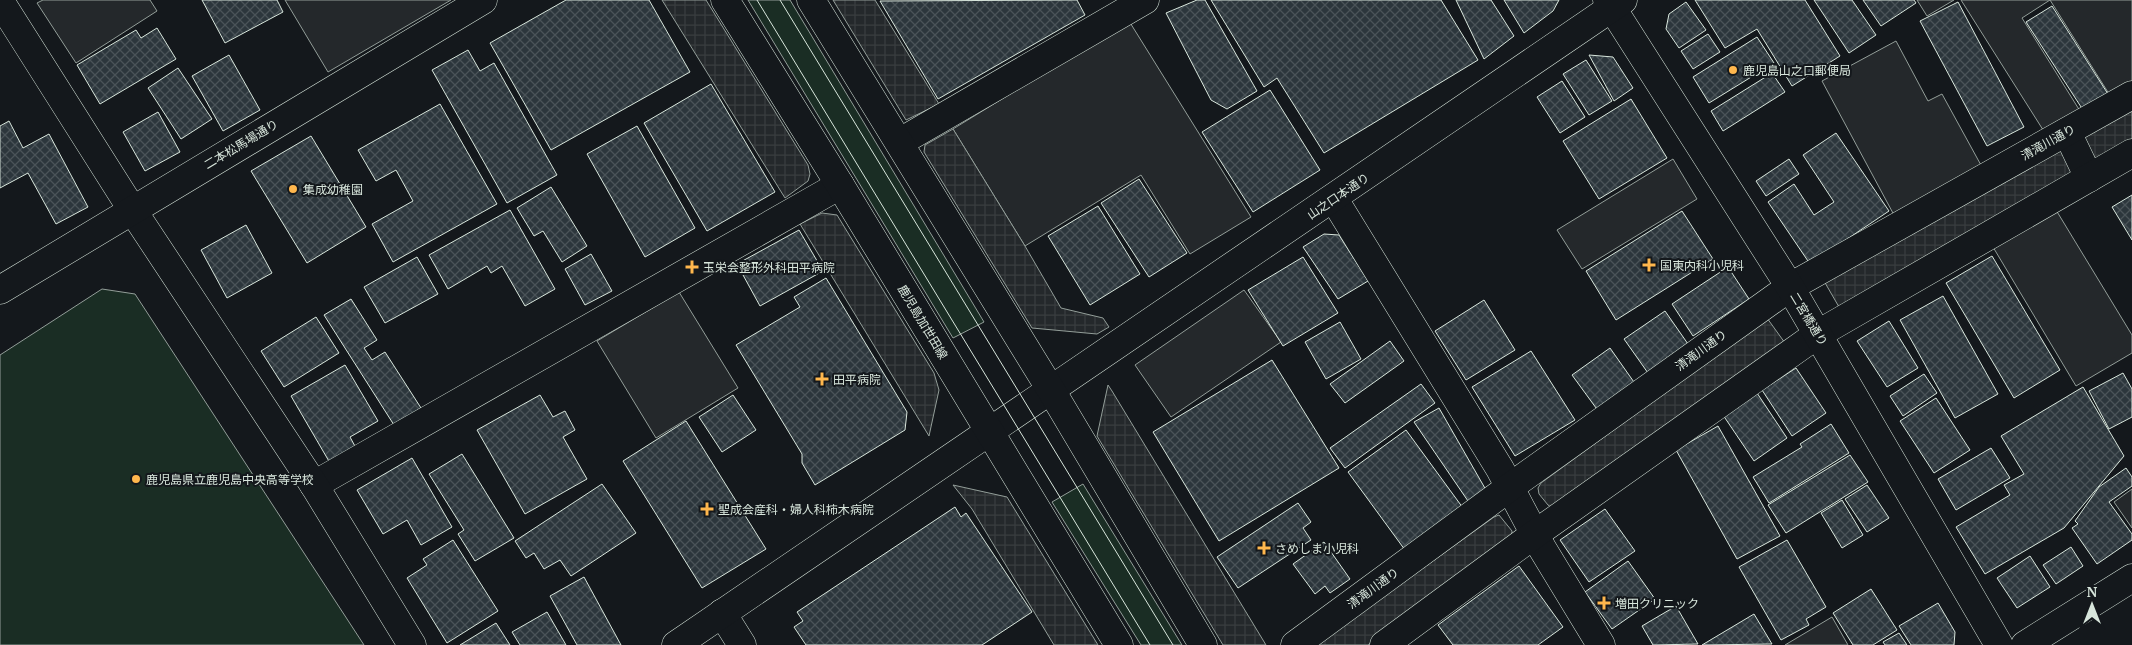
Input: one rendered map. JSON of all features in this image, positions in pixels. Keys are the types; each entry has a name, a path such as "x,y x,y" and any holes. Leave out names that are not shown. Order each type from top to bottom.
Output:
{"street":[{"name":"二本松馬場通り","path":"0,290 483,0"},
{"name":"鹿児島加世田線","path":"725,0 840,185 1119,645"},
{"path":"811,0 1051,390 1203,645"},
{"path":"900,142 1145,0"},
{"path":"0,1 133,211 314,485 412,645"},
{"name":"山之口本通り","path":"676,645 1334,199 1614,3"},
{"name":"二宮橋通り","path":"1614,3 1790,287 1999,645"},
{"name":"清滝川通り","path":"1295,645 1510,487 1790,287 2132,95"},
{"path":"2067,132 2089,178"},
{"path":"1384,645 1535,534 1818,334 2132,153"},
{"path":"314,485 840,185"},
{"path":"1334,199 1510,487 1535,534 1601,645"},
{"path":"2025,645 2132,578"},
{"path":"722,614 742,645"}],"green space":[{"path":"748,0 790,0 984,322 953,338"},
{"name":"鹿児島県立鹿児島中央高等学校","path":"102,289 135,294 364,645 0,645 0,355"},
{"path":"1083,484 1182,645 1141,645 1052,502"}],"shaded area":[{"path":"43,0 150,0 157,11 76,63 37,3"},
{"path":"285,0 451,0 328,72"},
{"path":"662,0 706,0 808,165 810,174 808,181 785,198"},
{"path":"833,0 875,0 939,104 906,120"},
{"path":"1917,0 1954,0 1927,16"},
{"path":"1961,0 2050,0 2022,18 2080,111 2045,133"},
{"path":"2050,0 2132,0 2132,85 2111,97"},
{"path":"1129,21 1251,217 1190,254 1141,175 1025,246 953,129"},
{"path":"1896,41 1928,101 1942,94 1982,167 1894,215 1822,81"},
{"path":"2132,105 2132,143 2095,159 2083,140 2084,133"},
{"path":"953,129 1061,308 1103,318 1109,327 1097,334 1032,328 924,152 925,145"},
{"path":"2061,148 2074,170 2069,177 1839,307 1824,281"},
{"path":"1673,159 1697,199 1582,269 1557,230"},
{"path":"2056,210 2132,335 2132,353 2076,386 1993,247"},
{"path":"822,213 837,215 934,373 939,390 929,436 800,224"},
{"path":"1244,290 1281,342 1171,417 1135,365"},
{"path":"679,292 738,388 656,438 597,341"},
{"path":"1767,318 1785,343 1552,508 1539,494 1538,488 1541,483"},
{"path":"1108,385 1266,645 1223,645 1097,436"},
{"path":"953,485 1007,497 1098,645 1054,645 972,509"},
{"path":"2132,489 2132,528 2114,502"},
{"path":"1499,515 1512,531 1511,542 1368,645 1316,645 1494,517"},
{"path":"1832,617 1848,645 1785,645"}],"building":[{"path":"202,0 277,0 283,12 225,43"},
{"path":"566,0 649,0 690,72 551,150 490,43"},
{"path":"1077,0 1085,15 938,99 880,1"},
{"path":"1197,0 1205,0 1257,91 1227,109 1211,100 1166,13"},
{"path":"1211,0 1441,0 1478,60 1324,153 1277,78 1264,87"},
{"path":"1456,0 1491,0 1514,36 1484,59"},
{"path":"1504,0 1559,0 1553,11 1524,33"},
{"path":"1695,0 1805,0 1840,56 1792,86 1757,29 1725,48"},
{"path":"1814,0 1852,0 1876,35 1849,53"},
{"path":"1863,0 1914,0 1916,3 1881,26"},
{"path":"1686,2 1706,30 1679,48 1666,29 1669,14"},
{"path":"1958,2 2024,127 1987,146 1920,21"},
{"path":"2052,6 2108,94 2083,110 2026,22"},
{"path":"157,28 176,59 100,104 77,65 136,30 141,38"},
{"path":"1708,34 1720,52 1693,69 1681,51"},
{"name":"鹿児島山之口郵便局","path":"1757,37 1774,63 1709,103 1693,77"},
{"path":"468,50 480,71 494,63 557,175 507,203 432,70"},
{"path":"229,55 260,110 223,131 192,76"},
{"path":"1589,55 1613,57 1633,88 1614,101"},
{"path":"1586,60 1612,101 1589,115 1563,74"},
{"path":"178,68 212,119 181,139 148,88"},
{"path":"1772,73 1785,92 1723,131 1711,111"},
{"path":"1562,81 1585,117 1560,133 1537,97"},
{"path":"711,84 775,192 707,231 644,123"},
{"path":"1270,90 1320,170 1253,212 1202,132"},
{"path":"1631,99 1667,158 1599,199 1563,141"},
{"path":"440,104 497,204 393,262 372,224 413,201 396,170 376,181 358,150"},
{"path":"158,112 180,152 145,171 123,132"},
{"path":"9,121 23,148 49,134 88,207 56,224 28,173 0,188 0,126"},
{"path":"637,126 695,228 645,257 587,154"},
{"path":"1836,133 1889,211 1810,264 1768,202 1794,184 1814,215 1834,202 1803,155"},
{"path":"311,136 366,227 307,263 251,171"},
{"path":"1789,159 1799,174 1766,196 1756,181"},
{"path":"1139,179 1187,253 1149,277 1101,203"},
{"path":"551,187 587,246 562,262 543,231 534,236 517,208"},
{"path":"2132,195 2132,240 2112,207"},
{"path":"1098,206 1140,274 1090,305 1048,236"},
{"path":"510,210 555,289 525,306 502,266 491,273 487,266 448,289 429,255"},
{"name":"国東内科小児科","path":"1682,211 1713,259 1616,320 1586,271"},
{"path":"246,225 272,273 227,298 201,250"},
{"path":"799,230 823,271 760,306 737,264"},
{"path":"1324,234 1339,235 1368,281 1338,299 1303,247"},
{"path":"591,254 612,291 585,305 565,269"},
{"path":"1992,256 2060,370 2014,398 1946,283"},
{"path":"417,257 438,294 385,323 364,287"},
{"path":"1303,257 1338,313 1283,346 1248,290"},
{"path":"1728,267 1749,299 1693,336 1672,304"},
{"name":"田平病院","path":"826,278 907,412 905,430 815,485 802,463 802,454 736,345 800,307 794,297"},
{"path":"1943,296 1998,394 1955,418 1900,320"},
{"path":"351,299 377,340 364,348 372,360 385,352 421,408 394,425 324,315"},
{"path":"1484,300 1515,350 1466,380 1435,331"},
{"path":"1665,311 1688,344 1648,373 1624,339"},
{"path":"316,317 339,353 284,387 261,351"},
{"path":"1889,321 1918,368 1887,387 1857,341"},
{"path":"1340,322 1361,359 1326,379 1305,342"},
{"path":"1390,341 1404,361 1345,403 1330,384"},
{"path":"1610,348 1636,385 1599,412 1572,375"},
{"path":"1531,351 1575,420 1515,456 1472,387"},
{"path":"1272,360 1339,468 1219,541 1153,432"},
{"path":"345,365 378,421 350,437 356,448 330,463 291,396"},
{"path":"1796,368 1826,413 1792,436 1762,390"},
{"path":"2123,373 2132,389 2132,417 2109,429 2089,391"},
{"path":"1924,374 1937,393 1903,416 1890,396"},
{"path":"1421,384 1435,403 1345,468 1330,448"},
{"path":"2083,387 2124,456 2064,528 1985,574 1956,527 2010,495 2004,485 2024,474 2001,436"},
{"path":"1757,393 1787,438 1754,461 1723,415"},
{"path":"540,395 553,417 565,411 575,430 563,437 587,479 525,514 477,430"},
{"path":"733,395 756,430 722,452 699,417"},
{"path":"1936,398 1970,450 1934,473 1900,421"},
{"path":"1439,408 1486,490 1468,501 1414,422"},
{"path":"686,421 766,549 702,588 623,461"},
{"path":"1831,424 1849,453 1769,503 1753,477 1802,447 1800,444"},
{"path":"1718,426 1780,536 1737,559 1676,450"},
{"path":"1406,430 1463,508 1405,550 1348,472"},
{"path":"1991,448 2010,478 1956,510 1938,479"},
{"path":"462,454 514,538 475,561 458,534 464,530 429,474"},
{"path":"1850,455 1868,482 1786,533 1768,505"},
{"path":"412,458 452,527 421,545 407,520 383,534 357,490"},
{"path":"2126,468 2132,477 2132,486 2109,502 2132,534 2132,540 2097,564 2072,528 2078,524 2075,521 2099,487"},
{"path":"602,484 636,533 571,576 560,560 544,569 534,553 526,558 515,541"},
{"path":"1867,485 1889,518 1867,532 1845,499"},
{"path":"1842,500 1863,535 1842,548 1821,513"},
{"name":"さめしま小児科","path":"1298,503 1311,522 1303,528 1311,540 1238,588 1217,557"},
{"path":"955,507 961,517 966,513 1032,612 982,645 806,645 794,627 803,621 797,612"},
{"path":"1605,509 1635,551 1589,582 1560,540"},
{"path":"453,540 498,611 447,643 407,578 427,565 423,559"},
{"path":"1787,540 1826,607 1806,619 1809,625 1781,640 1739,567"},
{"path":"1324,542 1350,579 1330,593 1325,586 1315,594 1293,564"},
{"path":"2071,547 2083,566 2056,584 2043,565"},
{"path":"2030,556 2050,587 2017,608 1997,578"},
{"path":"1628,561 1655,599 1612,629 1585,592"},
{"path":"1519,566 1563,627 1538,645 1453,645 1438,625"},
{"path":"584,577 621,645 577,645 550,596"},
{"path":"1871,589 1897,630 1873,645 1853,645 1833,613"},
{"path":"1938,603 1955,632 1954,645 1911,645 1899,626"},
{"path":"1676,606 1698,644 1653,645 1642,626"},
{"path":"547,612 566,645 520,645 512,632"},
{"path":"1754,614 1772,644 1702,645"},
{"path":"496,623 510,645 460,645"},
{"path":"1899,633 1907,645 1885,645 1883,642"}],"tram line":[{"path":"757,0 1150,645"},
{"path":"780,0 1173,645"}],"place":[{"name":"鹿児島山之口郵便局","path":"1733,70"},
{"name":"集成幼稚園","path":"293,189"},
{"name":"国東内科小児科","path":"1649,265"},
{"name":"玉栄会整形外科田平病院","path":"692,267"},
{"name":"田平病院","path":"822,379"},
{"name":"鹿児島県立鹿児島中央高等学校","path":"136,479"},
{"name":"聖成会産科・婦人科柿木病院","path":"707,509"},
{"name":"さめしま小児科","path":"1264,548"},
{"name":"増田クリニック","path":"1604,603"}]}
